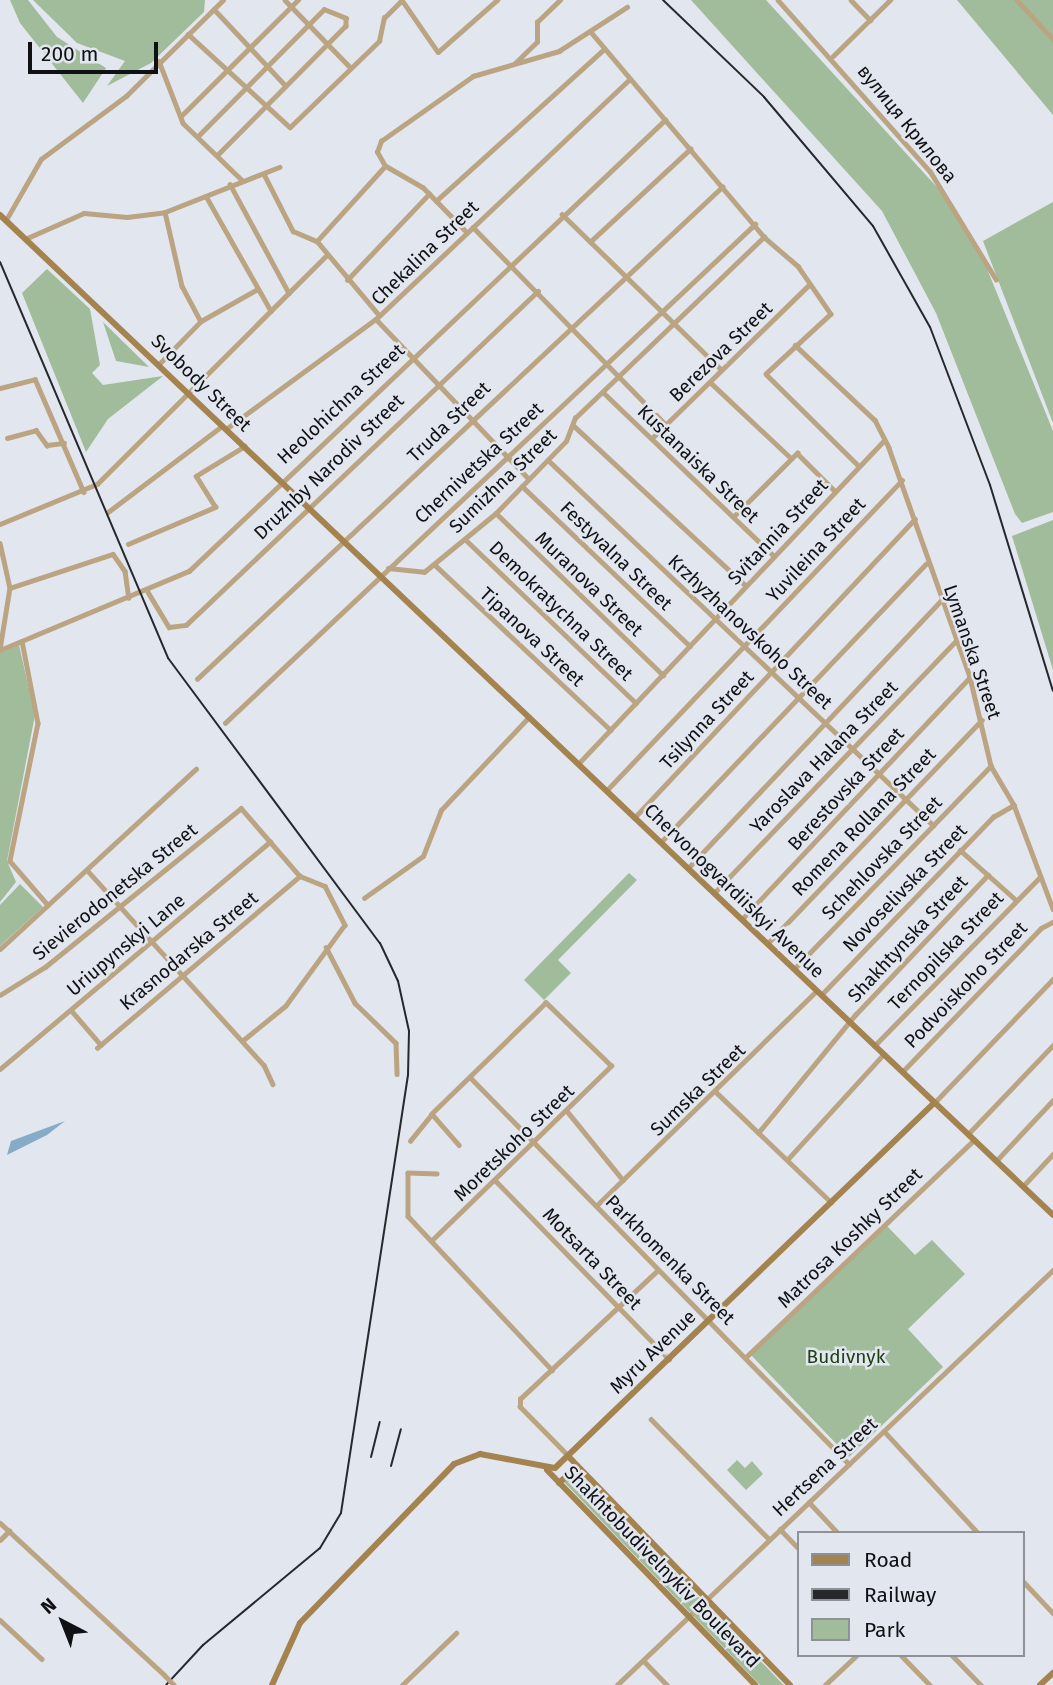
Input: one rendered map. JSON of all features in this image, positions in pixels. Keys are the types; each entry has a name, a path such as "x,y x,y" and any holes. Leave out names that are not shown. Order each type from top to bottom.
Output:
{"main road":[{"name":"Svobody Street","path":"3,218 393,588"},
{"name":"Chervonogvardiiskyi Avenue","path":"393,588 901,1073 1052,1211"},
{"name":"Myru Avenue","path":"547,1470 568,1456 933,1103"},
{"path":"272,1685 300,1623 462,1458 495,1455 547,1470"},
{"name":"Shakhtobudivelnykiv Boulevard","path":"568,1456 790,1685"},
{"path":"559,1483 578,1466"},
{"name":"Shakhtobudivelnykiv Boulevard","path":"547,1470 755,1685"},
{"path":"1040,1685 1053,1673"}],"street":[{"path":"3,218 41,159 126,96 223,0"},
{"path":"285,0 349,66"},
{"path":"181,116 298,0"},
{"path":"188,34 290,127 349,66 379,41 384,18 402,0 438,52 497,0"},
{"path":"514,64 537,42 537,22 560,0"},
{"name":"вулиця Крилова","path":"778,0 833,56 942,186 996,279"},
{"path":"850,0 870,20"},
{"path":"833,56 890,0"},
{"path":"1017,0 1053,39"},
{"path":"199,135 327,7 348,21 219,154"},
{"path":"465,232 429,194 385,166 377,152 381,141 426,105 473,76 546,57 591,32 627,7"},
{"path":"214,9 286,86"},
{"path":"591,32 602,51 665,120 764,237 780,244 831,314 795,345 768,377 859,466"},
{"path":"436,201 602,51"},
{"path":"159,61 181,116 242,180"},
{"name":"Chekalina Street","path":"108,512 378,317 629,80"},
{"name":"Heolohichna Street","path":"0,650 148,592 188,571 411,356 665,120"},
{"path":"590,242 690,149"},
{"path":"317,241 385,166"},
{"path":"25,239 84,213 127,218 165,212 230,184 279,167"},
{"path":"264,174 293,231 317,241 325,257 411,356 505,458 529,479"},
{"path":"230,184 289,293"},
{"name":"Truda Street","path":"197,679 344,543 470,420 722,187"},
{"path":"347,281 429,194"},
{"path":"206,196 256,290 271,311"},
{"path":"165,212 182,286 201,321"},
{"path":"562,214 659,314 722,370"},
{"name":"Chernivetska Street","path":"225,723 379,574 755,224"},
{"path":"472,227 538,291 618,378 666,425"},
{"name":"Sumizhna Street","path":"435,565 496,513 548,460 572,424 603,392 764,237"},
{"path":"0,524 84,493 325,257"},
{"name":"Berezova Street","path":"652,439 809,285"},
{"path":"159,365 201,321 256,290"},
{"name":"Druzhby Narodiv Street","path":"148,592 169,627 180,629 436,384 538,291"},
{"path":"795,345 875,420 883,441"},
{"path":"0,388 35,379 84,493"},
{"path":"710,382 791,458"},
{"name":"Kustanaiska Street","path":"603,392 774,556"},
{"path":"572,424 746,586"},
{"path":"7,438 36,430 47,444 64,443"},
{"name":"Svitannia Street","path":"578,764 883,441"},
{"name":"Lymanska Street","path":"883,441 902,480 926,564 970,677 991,766 1014,805 1053,909"},
{"path":"128,544 215,507 196,476 244,446"},
{"path":"733,517 791,458 800,454 835,491"},
{"name":"Krzhyzhanovskoho Street","path":"548,460 933,825"},
{"name":"Yuvileina Street","path":"606,791 902,480"},
{"name":"Festyvalna Street","path":"522,486 690,646"},
{"name":"Muranova Street","path":"496,513 663,675"},
{"name":"Tsilynna Street","path":"634,818 915,519"},
{"name":"Demokratychna Street","path":"466,539 636,703"},
{"path":"0,542 10,589 0,650"},
{"path":"10,589 113,554 125,571 129,598"},
{"path":"660,843 926,564"},
{"path":"387,568 416,575 435,565"},
{"name":"Tipanova Street","path":"435,565 611,730"},
{"path":"687,869 941,600"},
{"path":"22,641 38,723 10,865 48,905"},
{"name":"Yaroslava Halana Street","path":"713,894 956,641"},
{"name":"Berestovska Street","path":"741,920 970,677"},
{"path":"364,898 423,856 441,810 529,717"},
{"name":"Romena Rollana Street","path":"767,944 982,719"},
{"name":"Schehlovska Street","path":"793,969 991,766"},
{"path":"0,949 196,769"},
{"name":"Novoselivska Street","path":"818,993 1002,809 1014,805"},
{"name":"Sievierodonetska Street","path":"2,995 120,905 240,808 270,842"},
{"path":"243,1041 289,1003 326,947 345,925 325,886 300,876 270,842"},
{"name":"Uriupynskyi Lane","path":"0,1069 270,842"},
{"path":"960,850 1015,899"},
{"path":"87,870 180,977 243,1041 272,1084"},
{"name":"Shakhtynska Street","path":"758,1133 849,1023 988,875"},
{"name":"Krasnodarska Street","path":"71,1010 99,1047 300,876"},
{"name":"Ternopilska Street","path":"874,1046 1015,899 1040,877"},
{"name":"Podvoiskoho Street","path":"901,1073 1041,928 1053,922"},
{"path":"326,947 355,1003 396,1043 397,1074"},
{"name":"Myru Avenue","path":"933,1103 1053,979"},
{"name":"Sumska Street","path":"596,1206 717,1093 818,993"},
{"name":"Moretskoho Street","path":"432,1240 535,1143 611,1066 546,1003 470,1077"},
{"name":"Matrosa Koshky Street","path":"746,1357 971,1138 1053,1045"},
{"path":"787,1160 883,1055"},
{"path":"410,1140 470,1077"},
{"name":"Parkhomenka Street","path":"470,1077 657,1271 709,1319 849,1464"},
{"path":"717,1093 831,1202"},
{"path":"996,1161 1053,1100"},
{"path":"567,1111 623,1180"},
{"path":"432,1114 459,1145"},
{"path":"1023,1186 1053,1154"},
{"path":"437,1174 409,1172 405,1206 432,1240 552,1370"},
{"name":"Motsarta Street","path":"495,1180 669,1359"},
{"name":"Hertsena Street","path":"617,1685 1053,1270"},
{"path":"568,1456 519,1403 657,1271"},
{"path":"651,1419 769,1539"},
{"path":"884,1431 976,1531"},
{"path":"809,1502 836,1531"},
{"path":"0,1523 174,1685"},
{"path":"780,1529 797,1547"},
{"path":"0,1540 9,1531"},
{"path":"1025,1583 1053,1613"},
{"path":"0,1620 42,1659"},
{"path":"402,1685 456,1633"},
{"path":"825,1685 855,1657"},
{"path":"903,1657 930,1685"},
{"path":"954,1657 981,1685"},
{"path":"643,1661 667,1685"}],"green space":[{"path":"10,0 28,0 57,37 106,68 83,103 20,23"},
{"path":"33,0 205,0 204,12 151,63 107,86 125,61 77,43"},
{"path":"691,0 766,0 945,196 983,259 1053,431 1053,512 1022,523 1015,514 936,313 882,211"},
{"path":"957,0 1053,0 1053,115"},
{"path":"1053,202 1053,423 983,241"},
{"path":"47,269 90,309 100,365 92,373 103,385 163,376 108,419 86,452 22,293"},
{"path":"103,322 149,367 116,361"},
{"path":"1053,520 1053,670 1012,536"},
{"path":"19,645 35,715 7,861 16,882 0,902 0,653"},
{"path":"629,873 637,880 558,960 571,973 544,1000 524,980"},
{"path":"20,884 43,907 0,946 0,905"},
{"name":"Budivnyk","path":"887,1226 915,1255 932,1240 965,1274 908,1329 943,1367 849,1457 751,1355"},
{"path":"737,1460 745,1468 752,1461 763,1474 746,1490 727,1470"},
{"path":"576,1470 784,1685 760,1685 564,1482"}],"water":[{"path":"65,1121 47,1135 7,1155 11,1141"}],"railway":[{"path":"663,0 764,97 873,226 930,327 990,485 1053,691"},
{"path":"0,262 168,658 380,943 398,981 409,1031 408,1075 341,1513 320,1548 203,1645 166,1685"},
{"path":"371,1457 380,1422"},
{"path":"391,1466 401,1429"}]}
